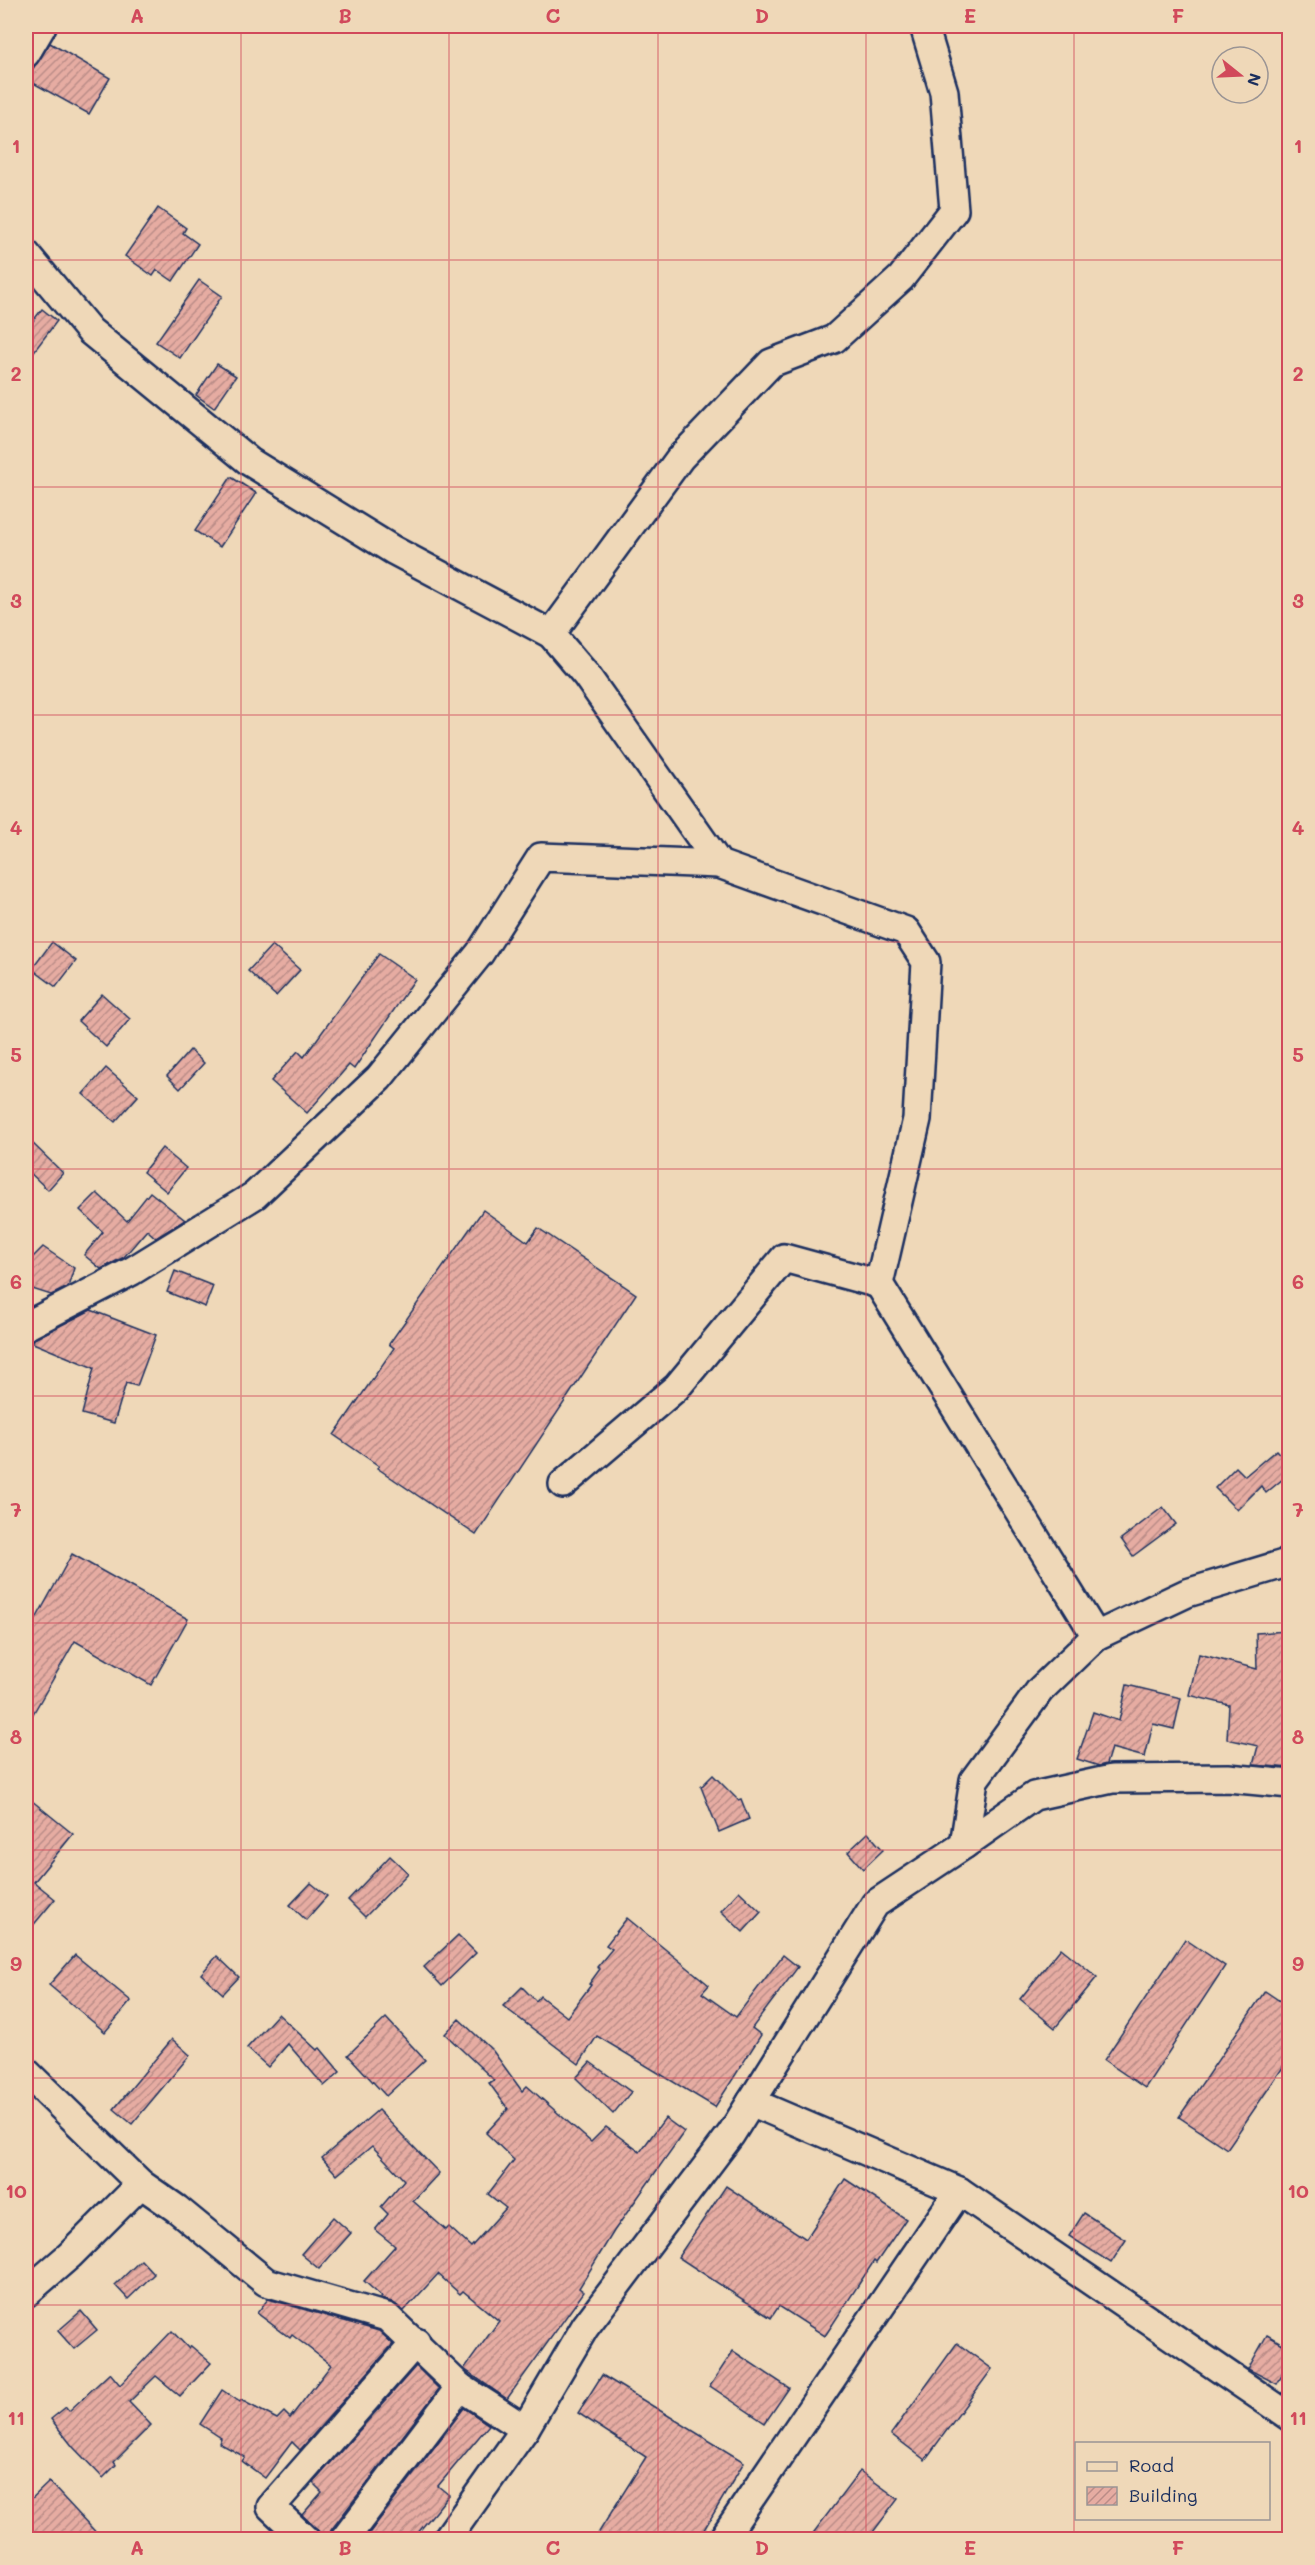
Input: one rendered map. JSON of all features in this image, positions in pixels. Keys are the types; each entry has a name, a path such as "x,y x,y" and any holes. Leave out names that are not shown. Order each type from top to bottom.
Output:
{"street":[{"path":"26,53 42,26"},
{"path":"551,634 680,458 771,363 834,339 901,278 954,210 944,92 924,26"},
{"path":"26,254 90,331 250,462 393,550 551,634 586,675 719,864"},
{"path":"26,1326 132,1271 255,1195 379,1078 480,953 542,857 719,864 906,931 926,962 917,1119 879,1284"},
{"path":"563,1484 676,1387 784,1258 879,1284 1096,1636"},
{"path":"964,1845 974,1780 1040,1690 1096,1636 1187,1593 1290,1562"},
{"path":"446,2540 525,2429 585,2327 731,2134 875,1904 1034,1796 1112,1779 1228,1778 1290,1784"},
{"path":"26,2072 141,2184 177,2209 266,2282 387,2317 416,2342 460,2387 525,2429"},
{"path":"751,2102 959,2191 1290,2417"},
{"path":"26,2293 70,2255 141,2184"},
{"path":"722,2540 959,2191"},
{"path":"306,2540 272,2507 416,2342"},
{"path":"344,2540 460,2387"}],"building":[{"path":"50,43 110,78 89,114 26,79"},
{"path":"158,208 186,228 183,233 198,244 173,281 157,270 153,276 125,256"},
{"path":"199,280 222,296 180,358 156,342"},
{"path":"42,309 57,321 26,362 26,330"},
{"path":"217,364 236,376 214,408 196,395"},
{"path":"231,477 256,493 220,547 195,531"},
{"path":"52,942 76,961 56,987 32,969"},
{"path":"272,945 300,970 276,996 248,971"},
{"path":"379,954 415,979 354,1069 349,1065 307,1113 271,1081 298,1051 304,1057"},
{"path":"102,994 130,1019 106,1047 78,1021"},
{"path":"190,1050 204,1063 180,1089 167,1076"},
{"path":"106,1068 138,1096 115,1122 83,1094"},
{"path":"26,1137 63,1173 48,1190 26,1169"},
{"path":"162,1148 186,1168 167,1192 143,1172"},
{"path":"150,1192 185,1220 156,1238 147,1230 124,1257 101,1269 84,1255 103,1232 80,1210 97,1193 127,1221"},
{"path":"483,1210 528,1242 538,1228 636,1294 476,1535 377,1468 379,1466 334,1435 394,1348 389,1344"},
{"path":"43,1247 74,1268 68,1287 51,1295 26,1287 26,1264"},
{"path":"175,1271 213,1286 205,1307 167,1292"},
{"path":"91,1310 156,1335 137,1386 126,1383 114,1423 82,1414 94,1368 33,1343 34,1339"},
{"path":"1276,1450 1286,1461 1283,1463 1290,1473 1266,1493 1261,1486 1237,1510 1215,1488 1236,1467 1245,1476"},
{"path":"1163,1507 1176,1524 1133,1556 1121,1539"},
{"path":"72,1554 188,1619 151,1685 75,1641 26,1726 26,1637"},
{"path":"1290,1631 1290,1768 1253,1765 1258,1746 1227,1739 1229,1705 1189,1695 1199,1654 1257,1669 1256,1633"},
{"path":"1127,1685 1181,1698 1174,1729 1153,1724 1145,1757 1111,1748 1106,1764 1099,1766 1077,1759 1093,1712 1119,1721"},
{"path":"713,1775 738,1800 741,1799 749,1819 719,1832 701,1787"},
{"path":"26,1796 73,1834 34,1882 55,1899 26,1934"},
{"path":"868,1833 883,1850 863,1869 848,1852"},
{"path":"390,1856 408,1873 365,1917 348,1900"},
{"path":"311,1883 327,1896 306,1920 290,1905"},
{"path":"739,1891 761,1912 743,1932 721,1911"},
{"path":"627,1918 709,1985 702,1993 736,2017 783,1955 798,1967 752,2028 761,2035 715,2107 597,2036 579,2064 503,2006 522,1987 536,2001 540,1996 567,2017 591,1985 589,1984 600,1969 597,1967 612,1949 606,1945"},
{"path":"458,1935 476,1953 442,1986 424,1967"},
{"path":"1185,1939 1225,1966 1145,2088 1104,2060"},
{"path":"1061,1948 1097,1977 1055,2028 1020,1999"},
{"path":"75,1955 131,2001 105,2032 49,1985"},
{"path":"217,1956 239,1977 223,1994 201,1974"},
{"path":"1265,1991 1290,2008 1290,2057 1227,2149 1179,2117"},
{"path":"278,2014 317,2050 320,2048 340,2072 324,2086 288,2044 268,2067 247,2048"},
{"path":"386,2018 425,2060 386,2096 348,2055"},
{"path":"459,2019 493,2051 522,2091 527,2086 591,2142 606,2127 640,2152 665,2118 684,2132 614,2231 579,2288 584,2292 507,2399 464,2369 499,2321 463,2291 460,2294 438,2274 404,2311 392,2302 380,2299 382,2297 364,2281 395,2246 375,2230 388,2214 381,2207 404,2180 372,2146 337,2175 322,2158 378,2110 439,2173 413,2201 446,2230 449,2227 471,2247 506,2208 488,2194 514,2160 486,2133 508,2109 489,2083 494,2080 445,2034"},
{"path":"172,2039 190,2055 132,2124 114,2109"},
{"path":"590,2062 631,2092 613,2114 576,2078"},
{"path":"845,2179 906,2219 876,2263 874,2261 825,2336 779,2306 771,2318 678,2257 726,2186 806,2239"},
{"path":"1084,2213 1126,2240 1111,2263 1069,2236"},
{"path":"333,2217 351,2233 319,2269 301,2254"},
{"path":"141,2260 154,2274 128,2299 115,2285"},
{"path":"268,2299 379,2331 393,2344 300,2450 292,2442 265,2478 242,2461 245,2457 219,2443 221,2438 200,2424 222,2390 240,2402 241,2400 277,2419 284,2412 290,2418 331,2365 292,2335 290,2338 257,2313"},
{"path":"81,2311 97,2330 74,2349 58,2331"},
{"path":"172,2331 189,2349 191,2346 211,2363 180,2396 156,2376 129,2402 151,2425 114,2462 116,2465 103,2478 73,2447 51,2419 66,2407 69,2411 110,2373 120,2385"},
{"path":"1267,2335 1290,2348 1290,2361 1277,2384 1248,2369"},
{"path":"957,2343 992,2369 925,2460 891,2434"},
{"path":"733,2351 789,2388 765,2423 710,2386"},
{"path":"416,2366 439,2389 331,2530 328,2540 321,2540 317,2529 302,2515 322,2492 313,2483"},
{"path":"602,2375 744,2462 698,2540 687,2540 673,2531 667,2540 594,2540 646,2457 578,2413"},
{"path":"464,2408 489,2425 438,2486 449,2495 412,2540 364,2540"},
{"path":"860,2471 898,2499 867,2540 808,2540"},
{"path":"49,2482 103,2540 26,2540 26,2504"}]}
